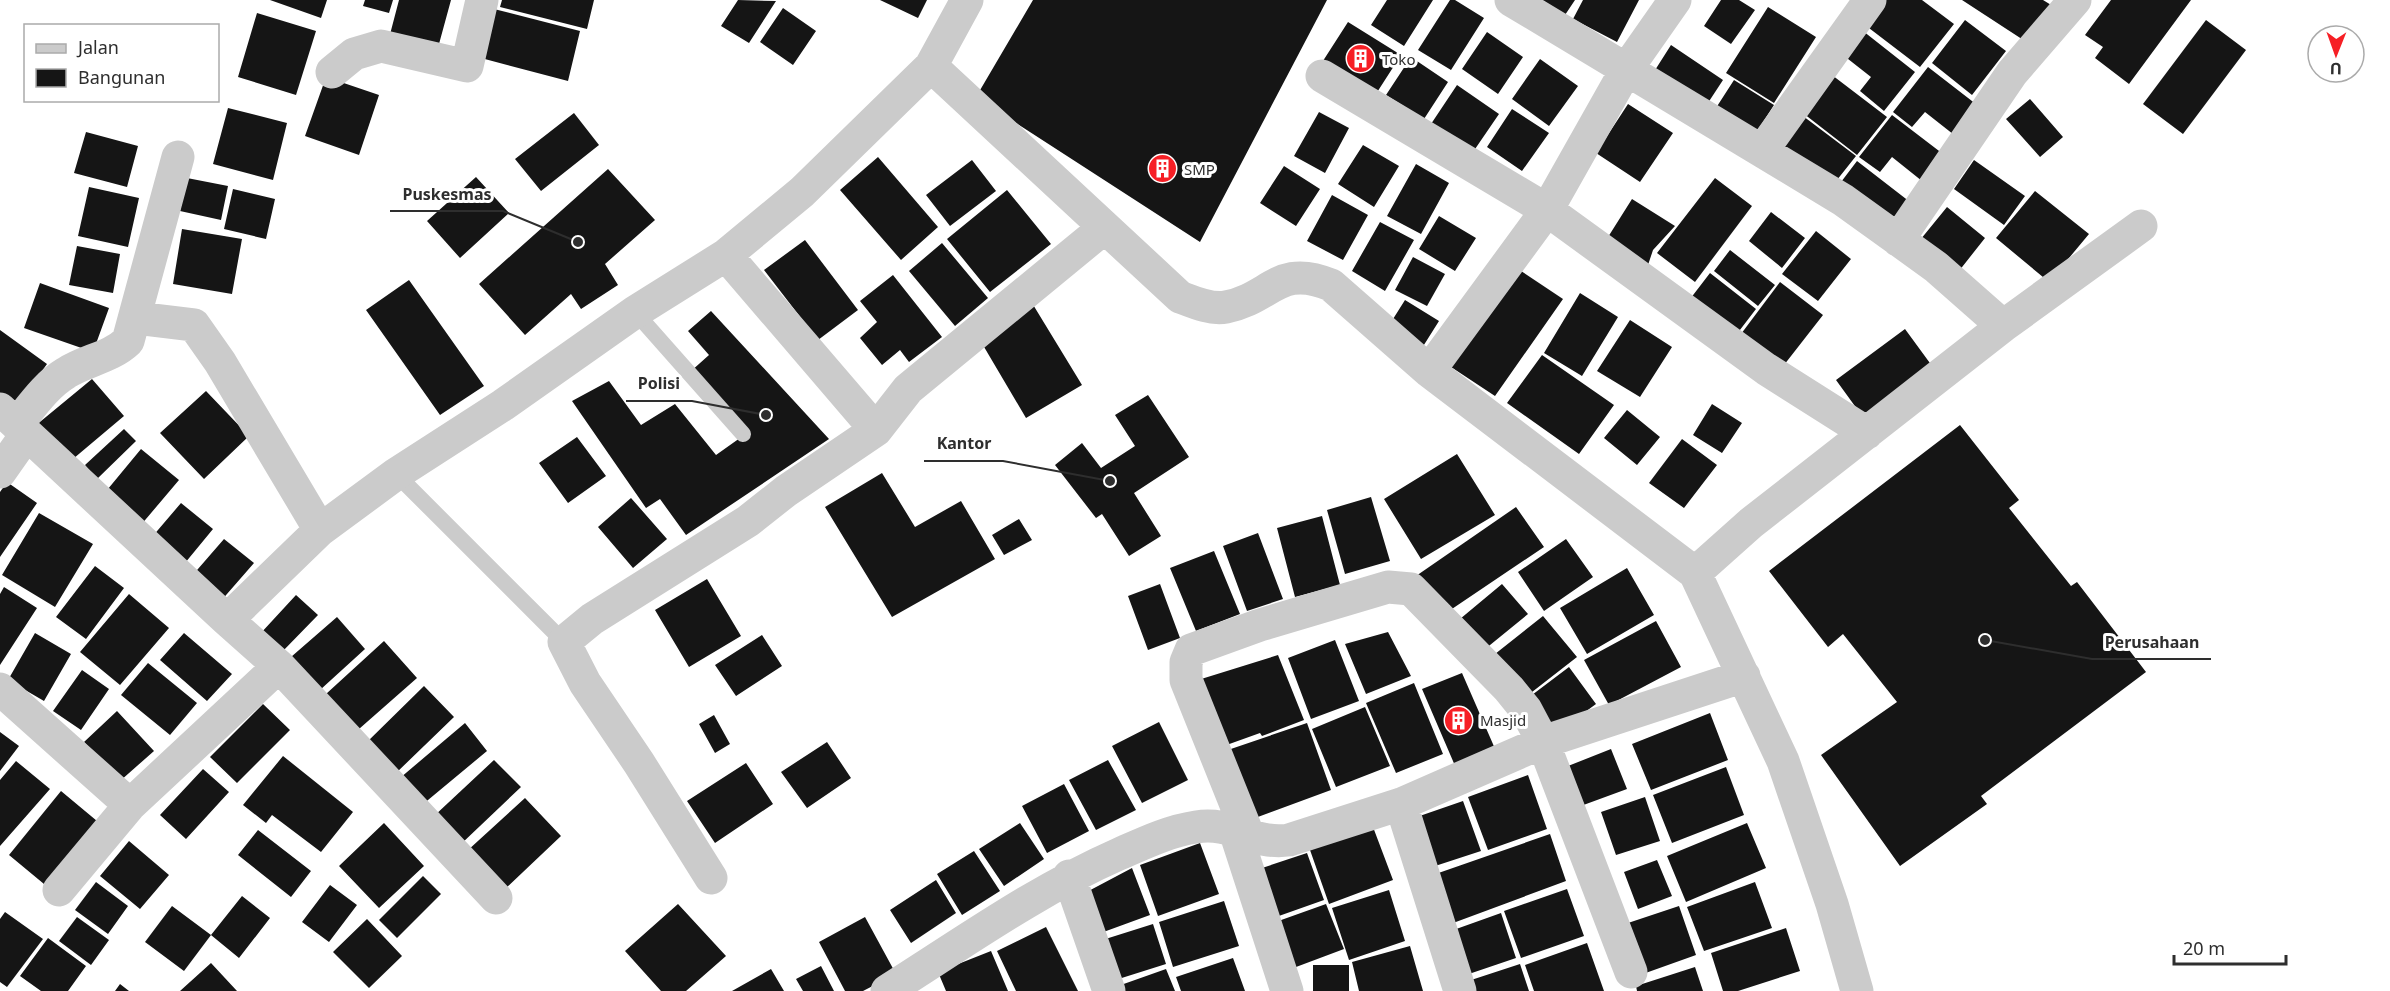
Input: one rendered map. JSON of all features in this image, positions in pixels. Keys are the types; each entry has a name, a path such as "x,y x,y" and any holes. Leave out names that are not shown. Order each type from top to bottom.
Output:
{"street":[{"path":"332,72 354,54 381,46 467,66 482,0"},
{"path":"227,620 320,530 396,474 503,405 635,312 726,255 802,192 931,66 967,0"},
{"path":"1511,0 1843,200 1936,267 2003,326"},
{"path":"1429,371 1547,210 1626,70 1675,0"},
{"path":"1762,151 1870,0"},
{"path":"1898,240 2012,73 2075,0"},
{"path":"931,66 1180,297 1205,306 1224,308 1298,276 1331,285 1429,371 1695,573 1783,761 1832,904 1857,991"},
{"path":"1322,76 1547,210 1766,369 1867,433"},
{"path":"0,472 14,422 64,374 122,347 128,341 178,157"},
{"path":"1695,573 1751,523 2003,326 2141,226"},
{"path":"711,878 639,763 585,683 564,642 591,619 748,521 814,471 876,430 908,389 1104,228"},
{"path":"726,255 876,430"},
{"path":"136,318 194,325 220,362 320,530"},
{"path":"14,422 279,666 496,898"},
{"path":"1287,991 1242,834 1186,680 1186,662 1191,650 1203,643 1388,587 1411,589 1509,689 1526,710 1543,742 1631,972"},
{"path":"59,890 130,804 279,666"},
{"path":"887,991 926,980 1069,876 1153,839 1194,827 1218,825 1270,843 1289,840 1401,804 1543,742 1744,676"},
{"path":"0,689 130,804"},
{"path":"1401,804 1460,991"},
{"path":"1069,876 1108,991"}],"lane":[{"path":"635,312 743,434"},
{"path":"396,474 564,642"}],"building":[{"path":"270,0 327,0 321,18"},
{"path":"365,0 393,0 389,13 363,6"},
{"path":"399,0 451,0 436,55 388,42"},
{"path":"502,0 594,0 587,29 500,7"},
{"path":"738,0 776,1 749,43 721,26"},
{"path":"880,0 927,0 918,18"},
{"name":"SMP","path":"1033,0 1327,0 1200,242 976,97"},
{"path":"1387,0 1433,0 1404,46 1371,25"},
{"path":"1450,0 1455,0 1484,18 1451,70 1418,50"},
{"path":"1522,0 1575,0 1559,24"},
{"path":"1583,0 1639,0 1617,42 1573,19"},
{"path":"1721,0 1739,0 1755,10 1731,44 1704,26"},
{"path":"1884,0 1922,0 1954,24 1920,67 1865,25"},
{"path":"1962,0 2043,0 2056,8 2031,45"},
{"path":"2111,0 2191,0 2129,84 2095,58 2103,47 2085,35"},
{"path":"1768,7 1816,37 1774,103 1726,73"},
{"path":"783,8 816,31 793,65 760,42"},
{"path":"494,9 580,31 568,81 481,58"},
{"path":"257,13 316,31 296,95 238,77"},
{"path":"1965,20 2006,51 1972,95 1932,63"},
{"path":"2206,20 2246,50 2183,134 2143,104"},
{"name":"Toko","path":"1348,22 1401,55 1374,97 1321,64"},
{"path":"1863,31 1915,72 1884,111 1860,91 1871,77 1843,55"},
{"path":"1487,32 1523,57 1498,94 1462,69"},
{"path":"1671,45 1723,80 1702,112 1650,78"},
{"path":"1411,57 1448,82 1424,119 1386,95"},
{"path":"1540,59 1578,86 1549,126 1512,99"},
{"path":"1928,67 1981,108 1958,138 1925,112 1912,127 1893,112"},
{"path":"1828,72 1887,117 1857,155 1799,110"},
{"path":"326,77 379,95 359,155 305,136"},
{"path":"1734,80 1774,105 1754,136 1714,111"},
{"path":"1457,85 1499,114 1473,152 1431,124"},
{"path":"2030,99 2063,137 2040,157 2006,119"},
{"path":"1628,104 1673,133 1640,182 1596,153"},
{"path":"228,108 287,123 273,180 213,164"},
{"path":"1512,109 1549,133 1522,171 1487,147"},
{"path":"1319,112 1349,128 1325,173 1294,156"},
{"path":"574,113 599,145 541,191 515,159"},
{"path":"1799,113 1856,156 1829,190 1772,147"},
{"path":"1892,115 1943,154 1922,181 1892,157 1880,172 1859,157"},
{"path":"86,132 138,146 127,187 74,173"},
{"path":"1363,145 1399,166 1374,207 1338,184"},
{"path":"878,157 938,227 901,260 840,190"},
{"path":"972,160 996,191 950,226 926,195"},
{"path":"1974,160 2025,196 2004,225 1954,189"},
{"path":"1857,161 1910,202 1890,227 1838,186"},
{"path":"1416,164 1449,183 1421,234 1387,216"},
{"path":"1284,166 1320,189 1296,226 1260,203"},
{"path":"608,169 655,220 605,264 618,285 581,309 571,294 525,335 479,284"},
{"path":"476,177 509,213 460,258 427,221"},
{"path":"187,178 228,186 221,220 180,211"},
{"path":"1715,178 1752,206 1695,282 1657,253"},
{"path":"89,187 139,198 128,247 78,236"},
{"path":"233,189 275,199 266,239 224,229"},
{"path":"1007,190 1051,244 990,292 947,239"},
{"path":"2035,191 2089,234 2049,282 1996,238"},
{"path":"1332,195 1368,215 1343,260 1307,241"},
{"path":"1632,199 1675,226 1653,250 1646,271 1603,245"},
{"path":"1947,207 1985,238 1955,276 1916,245"},
{"path":"1771,212 1805,238 1782,268 1749,241"},
{"path":"1439,216 1476,238 1455,271 1419,249"},
{"path":"1380,222 1414,240 1385,291 1352,271"},
{"path":"182,229 242,239 232,294 173,284"},
{"path":"1816,231 1851,259 1818,301 1782,274"},
{"path":"805,240 858,310 818,340 764,270"},
{"path":"942,243 988,298 955,326 909,271"},
{"path":"77,246 120,254 113,293 69,285"},
{"path":"1730,250 1775,285 1758,306 1714,271"},
{"path":"1413,257 1445,274 1427,306 1395,290"},
{"path":"1515,267 1563,299 1495,396 1448,365"},
{"path":"1710,273 1756,309 1733,339 1687,303"},
{"path":"893,275 942,337 909,362 900,350 882,365 860,338 877,322 860,301"},
{"path":"409,280 484,386 440,415 366,310"},
{"path":"1780,282 1823,315 1784,365 1741,334"},
{"path":"40,283 109,308 93,352 24,328"},
{"path":"1580,293 1618,317 1582,376 1544,353"},
{"path":"1405,300 1439,321 1422,348 1388,327"},
{"path":"1032,303 1082,385 1026,418 977,335"},
{"path":"711,311 829,439 686,535 660,499 646,508 572,401 609,381 641,425 675,404 716,455 747,433 690,372 709,355 688,331"},
{"path":"1630,320 1672,347 1640,397 1597,371"},
{"path":"1905,329 1935,370 1865,420 1836,380"},
{"path":"0,330 47,364 16,407 0,396"},
{"path":"1542,355 1614,405 1579,454 1507,403"},
{"path":"92,379 124,416 67,464 35,426"},
{"path":"206,391 249,436 204,479 160,433"},
{"path":"1148,395 1189,457 1134,493 1161,536 1129,556 1102,514 1096,518 1055,465 1082,443 1101,468 1135,446 1115,415"},
{"path":"1712,404 1742,423 1722,453 1693,435"},
{"path":"1627,410 1660,437 1637,465 1604,438"},
{"path":"1960,425 2019,500 2009,508 2071,586 2077,582 2146,672 1981,796 1987,804 1900,866 1821,755 1897,702 1843,634 1828,647 1769,571"},
{"path":"124,429 136,441 97,479 85,465"},
{"path":"577,437 606,476 568,503 539,463"},
{"path":"1682,439 1717,465 1684,508 1649,483"},
{"path":"141,449 179,480 135,532 98,501"},
{"path":"1457,454 1495,515 1421,559 1384,499"},
{"path":"882,473 915,527 961,501 995,559 892,617 825,507"},
{"path":"7,482 37,503 0,557 0,492"},
{"path":"1371,497 1390,561 1345,574 1327,510"},
{"path":"631,498 667,539 633,568 598,527"},
{"path":"181,503 213,529 185,563 152,537"},
{"path":"1516,507 1544,547 1443,615 1416,576"},
{"path":"39,513 93,544 55,607 2,575"},
{"path":"1322,516 1340,585 1295,597 1277,528"},
{"path":"1019,519 1032,540 1004,555 992,535"},
{"path":"1258,533 1283,599 1247,611 1223,546"},
{"path":"224,539 254,563 220,602 191,577"},
{"path":"1566,539 1593,577 1544,611 1518,572"},
{"path":"1214,551 1240,614 1196,631 1170,568"},
{"path":"95,566 124,588 86,639 56,617"},
{"path":"1627,568 1654,615 1587,654 1560,608"},
{"path":"707,579 741,636 689,667 655,610"},
{"path":"1160,584 1180,638 1148,650 1128,596"},
{"path":"1502,584 1528,614 1479,654 1454,624"},
{"path":"4,587 37,608 0,665 0,594"},
{"path":"129,594 169,628 120,685 80,652"},
{"path":"296,595 318,615 281,653 260,634"},
{"path":"1543,616 1577,657 1523,699 1490,658"},
{"path":"337,617 365,649 320,690 291,657"},
{"path":"1656,621 1681,667 1609,705 1584,660"},
{"path":"1388,632 1411,676 1366,694 1345,644"},
{"path":"35,633 71,654 44,701 8,680"},
{"path":"184,633 232,674 207,701 160,660"},
{"path":"762,635 782,666 736,696 715,665"},
{"path":"1335,640 1359,701 1311,719 1288,658"},
{"path":"384,641 417,678 359,729 326,694"},
{"path":"1278,655 1304,720 1262,736 1260,733 1221,747 1198,680"},
{"path":"148,663 197,703 170,735 121,695"},
{"path":"1569,667 1596,704 1555,734 1528,698"},
{"path":"82,670 109,689 81,730 53,711"},
{"name":"Masjid","path":"1462,673 1496,751 1456,768 1422,689"},
{"path":"1414,683 1443,754 1396,773 1366,703"},
{"path":"424,686 454,717 394,775 365,744"},
{"path":"263,704 290,730 237,783 210,757"},
{"path":"1365,707 1390,766 1336,787 1312,729"},
{"path":"117,711 154,751 120,781 84,742"},
{"path":"1710,713 1728,760 1651,790 1632,744"},
{"path":"714,715 730,744 715,753 699,724"},
{"path":"1159,722 1188,780 1142,803 1112,746"},
{"path":"465,723 487,751 422,805 400,778"},
{"path":"1307,723 1331,790 1247,821 1222,752"},
{"path":"0,732 19,746 0,771"},
{"path":"827,742 851,778 807,808 781,772"},
{"path":"1611,749 1627,789 1578,807 1563,768"},
{"path":"283,756 353,812 321,852 272,815 266,823 243,805"},
{"path":"494,760 521,787 460,845 433,817"},
{"path":"1108,760 1136,810 1096,830 1069,780"},
{"path":"16,761 50,789 0,846 0,780"},
{"path":"746,763 773,804 715,843 687,801"},
{"path":"1726,767 1744,815 1672,843 1653,795"},
{"path":"203,769 229,792 186,839 160,815"},
{"path":"1528,775 1547,829 1488,850 1468,797"},
{"path":"1064,784 1089,831 1047,853 1022,806"},
{"path":"61,791 97,821 44,884 9,855"},
{"path":"1645,797 1660,841 1616,855 1601,812"},
{"path":"525,798 561,836 504,890 467,851"},
{"path":"1463,801 1481,851 1429,868 1411,819"},
{"path":"384,823 424,866 379,908 339,866"},
{"path":"1020,823 1044,859 1004,886 979,849"},
{"path":"1747,823 1766,868 1686,902 1667,856"},
{"path":"1373,827 1393,880 1329,904 1310,850"},
{"path":"258,830 311,871 291,897 238,855"},
{"path":"1550,834 1566,881 1445,926 1427,877"},
{"path":"129,841 169,875 140,909 100,876"},
{"path":"1200,843 1219,894 1158,916 1140,865"},
{"path":"974,851 1000,891 962,915 937,874"},
{"path":"1307,853 1324,900 1276,917 1259,869"},
{"path":"1657,860 1672,896 1638,909 1624,872"},
{"path":"1132,868 1150,915 1098,934 1081,895"},
{"path":"423,876 441,894 397,938 379,920"},
{"path":"936,880 956,913 911,943 890,910"},
{"path":"96,882 128,906 108,934 75,910"},
{"path":"1755,882 1772,928 1704,951 1687,907"},
{"path":"330,885 357,905 329,942 302,922"},
{"path":"1567,889 1584,936 1521,958 1504,911"},
{"path":"1389,890 1405,941 1349,960 1332,908"},
{"path":"242,896 270,918 239,958 211,935"},
{"path":"1224,901 1239,946 1173,967 1159,922"},
{"path":"678,904 726,956 686,991 661,991 625,951"},
{"path":"1326,904 1344,949 1288,970 1270,924"},
{"path":"172,906 211,935 184,971 145,942"},
{"path":"1679,906 1696,955 1640,975 1622,925"},
{"path":"5,912 43,939 7,987 0,982 0,919"},
{"path":"1501,913 1516,958 1460,977 1445,933"},
{"path":"77,917 109,940 91,965 59,941"},
{"path":"865,917 896,974 863,991 845,991 819,942"},
{"path":"367,919 402,956 369,988 333,952"},
{"path":"1153,924 1166,964 1109,982 1096,942"},
{"path":"1046,927 1078,991 1016,991 997,951"},
{"path":"1786,928 1800,971 1738,991 1723,991 1711,953"},
{"path":"48,938 86,966 68,991 41,991 20,976"},
{"path":"1587,943 1604,991 1534,991 1525,965"},
{"path":"1410,946 1423,991 1359,991 1352,962"},
{"path":"991,951 1008,991 946,991 938,972"},
{"path":"1233,958 1245,991 1181,991 1176,977"},
{"path":"211,963 237,991 180,991"},
{"path":"1520,964 1529,991 1464,991 1462,983"},
{"path":"1313,965 1349,965 1349,991 1313,991"},
{"path":"821,966 834,991 803,991 796,979"},
{"path":"1695,967 1703,991 1637,991 1636,986"},
{"path":"771,969 784,991 732,991"},
{"path":"1166,969 1175,991 1120,991 1118,986"},
{"path":"120,984 129,991 115,991"}],"place":[{"name":"Toko","path":"1361,59"},
{"name":"SMP","path":"1163,169"},
{"name":"Puskesmas","path":"578,242"},
{"name":"Polisi","path":"766,415"},
{"name":"Kantor","path":"1110,481"},
{"name":"Perusahaan","path":"1985,640"},
{"name":"Masjid","path":"1459,720"}]}
